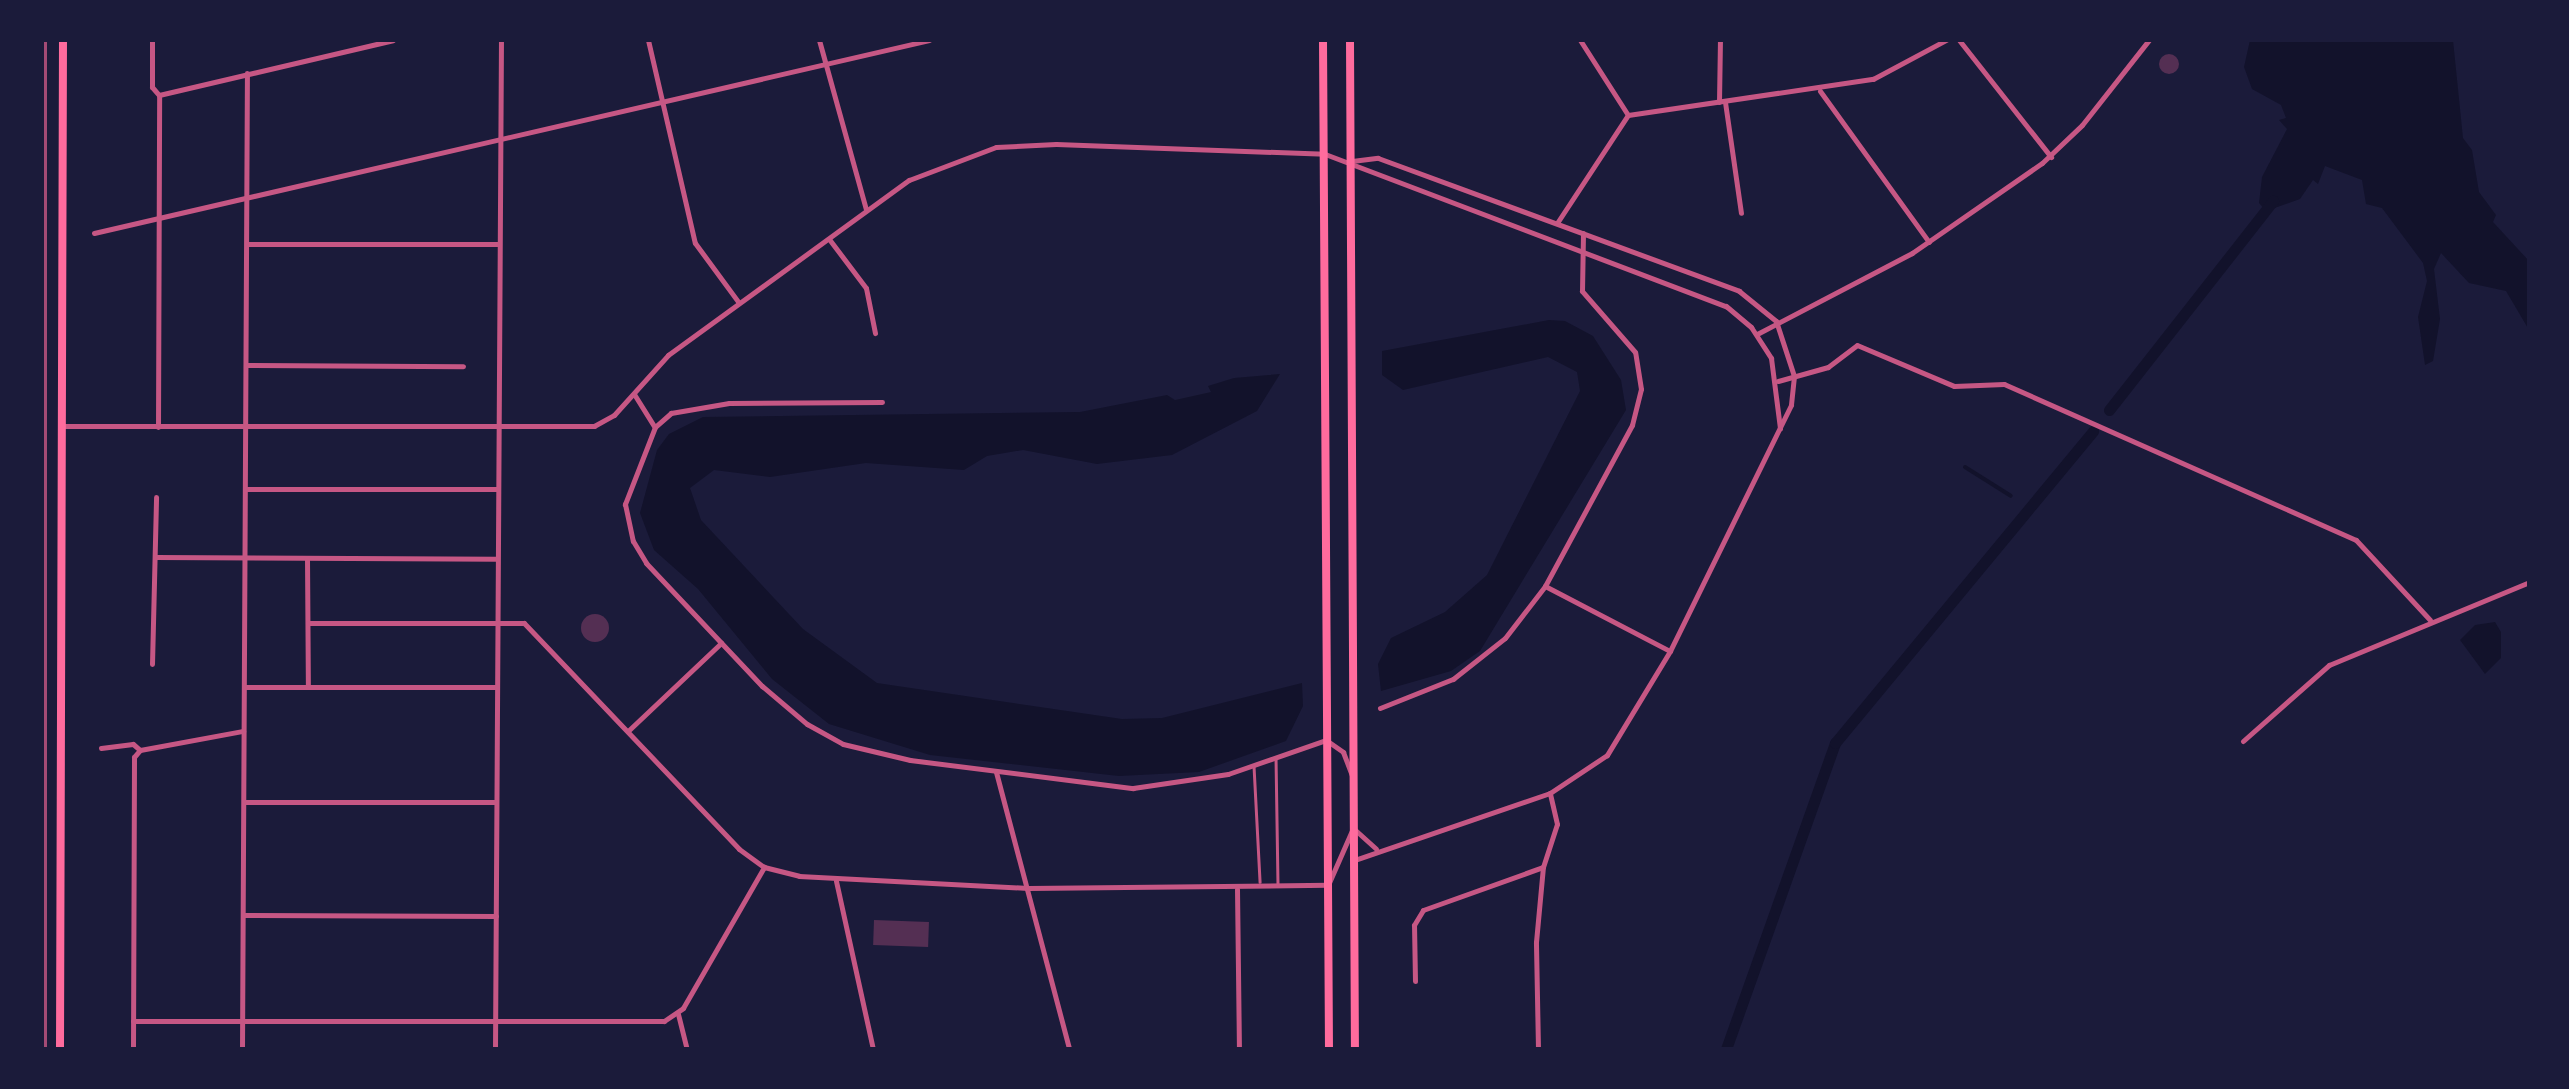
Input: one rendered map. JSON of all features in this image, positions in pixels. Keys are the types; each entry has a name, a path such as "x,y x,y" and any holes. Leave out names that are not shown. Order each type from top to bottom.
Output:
{"main road":[{"path":"60,1049 63,40"},
{"path":"1323,40 1328,1049"},
{"path":"1350,40 1355,1049"}],"street":[{"path":"152,40 152,88 159,95 158,427"},
{"path":"159,95 393,40"},
{"path":"495,1049 496,426 502,40"},
{"path":"648,40 696,242 739,304"},
{"path":"819,40 866,210"},
{"path":"94,232 929,40"},
{"path":"1580,40 1628,115"},
{"path":"1720,40 1722,102 1741,213"},
{"path":"1556,223 1628,115 1820,91 1886,75 1946,40"},
{"path":"1959,40 2051,156"},
{"path":"1757,334 1929,242 2051,156 2149,40"},
{"path":"242,1049 247,73"},
{"path":"1820,91 1929,242"},
{"path":"61,426 594,426 634,394 668,355 866,210 954,160 1024,144 1198,145 1324,154 1352,161 1372,176 1726,306 1757,334 1778,381 1780,428"},
{"path":"1352,161 1371,156 1739,290 1776,321 1794,376 1780,428 1670,651 1607,755 1550,793 1376,849 1354,860"},
{"path":"1380,708 1454,679 1478,662 1545,586 1632,426 1641,389 1626,336 1582,291 1583,233"},
{"path":"829,239 866,288 875,333"},
{"path":"247,244 498,244"},
{"path":"1778,381 1828,367 1857,345 1954,386 2004,384 2356,540 2430,620"},
{"path":"246,365 463,366"},
{"path":"634,394 656,427"},
{"path":"882,402 693,406 656,427 625,504 633,542 776,700 843,744 996,772 1144,788 1254,764 1326,740 1343,752 1353,779"},
{"path":"245,489 496,489"},
{"path":"152,664 156,498"},
{"path":"154,557 496,559"},
{"path":"307,558 308,687"},
{"path":"2243,741 2328,665 2529,582"},
{"path":"1545,586 1670,651"},
{"path":"308,623 496,622 531,627 719,830 764,867 836,880 1028,888 1237,889 1278,884 1328,885 1353,828 1376,849"},
{"path":"628,731 721,643"},
{"path":"244,687 497,687"},
{"path":"140,750 243,730"},
{"path":"101,748 133,744 140,750"},
{"path":"133,1049 134,764 140,750"},
{"path":"996,772 1069,1049"},
{"path":"1538,1049 1543,867 1557,824 1550,793"},
{"path":"244,802 495,802"},
{"path":"133,1022 648,1024 678,1014 764,867"},
{"path":"1415,982 1414,926 1422,910 1543,867"},
{"path":"836,880 873,1049"},
{"path":"1237,889 1239,1049"},
{"path":"243,915 496,916"},
{"path":"678,1014 687,1049"}],"lane":[{"path":"1276,756 1278,884"},
{"path":"1254,764 1254,866 1262,887"}],"shaded area":[{"path":"2250,40 2453,40 2463,138 2472,150 2479,192 2496,215 2493,222 2529,261 2529,330 2506,291 2469,283 2441,253 2434,269 2440,319 2433,361 2425,365 2418,317 2427,281 2423,263 2382,208 2366,204 2362,180 2325,166 2318,184 2313,180 2300,199 2266,211 2259,203 2262,177 2287,129 2279,120 2286,118 2281,105 2252,89 2244,67"},
{"path":"1549,320 1565,321 1593,336 1621,380 1626,410 1480,651 1451,671 1381,691 1378,664 1391,638 1445,612 1487,575 1580,391 1577,372 1548,357 1403,390 1382,375 1382,351"},
{"path":"1280,374 1257,411 1172,455 1097,464 1023,450 987,456 964,470 866,463 770,477 714,470 690,488 701,520 803,629 877,683 1122,719 1162,718 1302,683 1303,706 1286,741 1199,772 1119,776 930,755 829,724 772,679 698,589 654,550 640,513 657,450 669,434 703,417 1080,412 1167,395 1175,400 1211,392 1208,386 1234,378"},
{"path":"2495,622 2501,632 2501,658 2485,674 2460,640 2475,625"}],"building":[{"path":"2169,54 2179,64 2169,74 2159,64"},
{"path":"595,614 605,618 609,628 605,638 595,642 585,638 581,628 585,618"},
{"path":"874,920 929,922 928,947 873,945"}],"waterway":[{"path":"2109,410 2273,201"},
{"path":"1726,1049 1835,743 2093,431"},
{"path":"1965,467 2011,496"}],"tram line":[{"path":"45,40 45,1049"}]}
